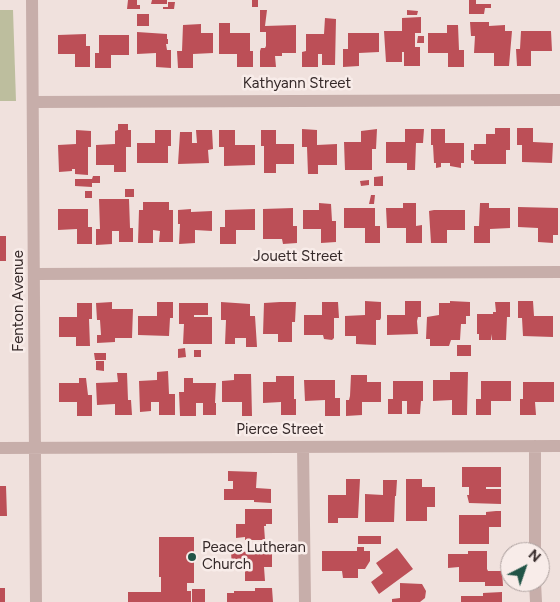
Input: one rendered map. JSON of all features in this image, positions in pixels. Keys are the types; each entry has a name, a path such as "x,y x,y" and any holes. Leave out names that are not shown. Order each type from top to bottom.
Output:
{"street":[{"name":"Fenton Avenue","path":"32,0 36,602"},
{"name":"Kathyann Street","path":"33,102 560,100"},
{"name":"Jouett Street","path":"35,274 560,272"},
{"path":"535,446 535,542"},
{"name":"Pierce Street","path":"0,448 560,446"},
{"path":"302,447 305,602"}],"green space":[{"path":"0,10 13,10 16,101 0,101"}],"building":[{"path":"128,0 137,0 137,5 140,5 140,9 127,9"},
{"path":"152,0 167,0 167,4 151,4"},
{"path":"252,0 258,0 258,7 252,7"},
{"path":"469,0 476,0 476,4 491,4 491,8 485,8 484,14 469,14"},
{"path":"168,2 175,2 174,9 163,9 163,7 168,7"},
{"path":"260,10 267,10 265,26 296,25 296,53 282,53 282,56 275,56 276,67 260,67 260,51 261,48 266,46 266,32 260,32"},
{"path":"407,10 418,11 417,15 407,15"},
{"path":"137,14 149,14 149,26 137,26"},
{"path":"421,17 421,33 415,33 415,47 420,47 420,66 404,66 404,52 402,52 402,62 386,62 384,31 402,31 402,18"},
{"path":"325,18 336,19 335,65 322,65 322,54 318,54 318,67 302,67 302,52 306,51 306,34 324,34"},
{"path":"470,22 489,22 489,26 505,25 505,31 512,31 509,66 494,66 494,53 474,53 475,36 471,36"},
{"path":"219,23 230,23 230,33 250,33 250,51 253,51 253,67 237,67 237,54 219,54"},
{"path":"201,24 201,33 213,33 213,53 193,54 193,68 178,68 177,51 182,51 183,25"},
{"path":"447,25 458,25 459,50 464,50 464,67 448,67 448,53 428,53 428,33 447,33"},
{"path":"521,31 551,31 552,51 531,51 531,66 517,66 516,49 520,49"},
{"path":"137,32 167,34 168,44 166,44 167,50 171,50 171,68 156,67 156,53 137,54"},
{"path":"348,33 379,33 379,52 359,53 359,66 343,67 343,49 348,49"},
{"path":"86,34 86,46 90,46 90,67 75,67 75,54 58,54 58,35"},
{"path":"99,35 129,35 129,55 111,55 111,68 95,68 95,53 99,53"},
{"path":"418,36 424,36 424,43 417,43"},
{"path":"118,124 128,124 128,130 131,130 131,147 126,147 126,172 114,172 114,165 96,165 96,145 115,144 115,131 118,130"},
{"path":"495,128 510,128 510,150 506,150 506,164 474,164 474,161 471,160 471,150 474,150 474,144 486,144 486,134 495,134"},
{"path":"517,128 533,128 533,142 553,143 552,163 522,162 522,145 517,145"},
{"path":"302,129 317,130 317,145 337,144 337,165 318,165 318,174 308,174 307,147 302,147"},
{"path":"377,129 376,149 372,149 372,170 345,170 344,142 361,142 361,131"},
{"path":"405,129 424,129 423,143 416,143 415,170 407,170 407,163 386,163 386,142 405,142"},
{"path":"431,129 445,129 445,143 464,143 464,163 461,163 461,168 450,166 450,163 441,163 441,167 436,168 433,145 431,145"},
{"path":"76,130 91,131 91,147 88,147 88,175 75,174 75,169 59,172 58,145 76,144"},
{"path":"155,130 171,130 171,146 168,146 168,163 137,163 137,143 155,143"},
{"path":"196,130 212,130 213,149 208,150 209,163 178,164 180,132 192,132 192,143 197,143"},
{"path":"219,130 235,130 235,145 255,145 255,165 224,166 224,147 219,147"},
{"path":"261,130 276,130 276,144 294,144 294,164 276,164 276,173 264,173 264,146 261,146"},
{"path":"93,176 100,176 100,183 92,183 92,187 75,186 75,179 92,179"},
{"path":"383,176 383,186 374,186 374,177"},
{"path":"369,180 369,185 361,186 360,181"},
{"path":"125,189 134,189 134,197 125,197"},
{"path":"85,191 92,191 92,198 85,198"},
{"path":"371,195 375,195 374,204 369,204"},
{"path":"99,199 129,199 130,228 133,228 133,242 119,242 119,231 112,231 112,244 96,245 96,229 100,229"},
{"path":"143,202 169,202 169,210 173,210 173,242 159,242 160,231 153,230 153,243 138,243 139,210 143,210"},
{"path":"319,203 331,204 332,221 336,221 336,242 321,243 321,229 303,229 303,210 319,210"},
{"path":"403,203 416,203 416,226 422,225 422,243 406,243 406,228 387,228 386,208 403,208"},
{"path":"480,203 489,203 489,208 510,208 510,228 490,229 490,243 474,243 474,226 479,226"},
{"path":"518,207 558,208 558,235 553,235 553,243 538,242 538,228 518,227"},
{"path":"293,208 293,226 297,226 297,243 283,244 282,239 263,239 263,209"},
{"path":"344,208 375,208 375,226 380,226 380,243 365,243 365,228 344,228"},
{"path":"58,209 88,209 88,227 92,227 92,244 77,244 77,229 58,230"},
{"path":"191,209 191,212 212,211 212,231 195,230 195,243 179,244 180,224 178,224 178,210"},
{"path":"255,209 255,230 236,230 236,244 220,244 220,227 225,227 225,210"},
{"path":"465,210 465,230 447,230 447,243 431,243 429,211"},
{"path":"0,236 6,236 6,261 0,261"},
{"path":"365,301 381,302 381,318 376,320 376,345 356,344 356,336 345,336 345,316 365,315"},
{"path":"405,301 421,301 421,317 418,317 417,321 418,334 387,335 387,315 405,315"},
{"path":"450,301 470,302 470,316 466,316 466,324 461,324 460,340 451,340 449,346 430,346 430,339 426,339 427,317 439,315 439,303 450,303"},
{"path":"518,301 533,301 534,316 553,316 553,337 523,336 522,318 518,318"},
{"path":"112,302 112,309 133,309 132,338 115,338 115,342 97,343 97,335 101,335 100,320 97,320 96,303"},
{"path":"157,302 173,302 173,318 170,318 169,336 138,335 138,316 157,316"},
{"path":"221,302 250,304 250,316 255,316 257,347 246,347 246,338 235,338 235,344 225,344 226,320 221,320"},
{"path":"296,302 295,322 292,322 292,342 278,342 278,334 263,334 264,303"},
{"path":"322,302 338,302 339,318 334,318 334,338 332,340 324,339 323,335 304,335 304,315 322,315"},
{"path":"495,302 510,302 510,317 507,317 506,340 492,340 492,334 491,340 479,340 479,334 477,334 477,314 493,314 493,312 496,312"},
{"path":"77,303 92,303 92,319 89,319 90,346 76,346 76,337 59,337 59,317 77,317"},
{"path":"179,303 208,303 208,315 194,315 194,317 212,317 212,344 183,344 184,324 179,324"},
{"path":"457,345 471,345 471,356 457,356"},
{"path":"185,348 186,357 178,358 178,349"},
{"path":"194,350 201,350 201,357 194,357"},
{"path":"94,353 106,353 106,360 95,360"},
{"path":"96,361 104,361 104,371 96,370"},
{"path":"168,371 169,394 175,394 175,415 159,415 159,402 151,402 151,411 140,412 139,381 157,380 157,372"},
{"path":"450,372 468,372 467,415 452,415 452,400 433,401 433,380 450,380"},
{"path":"117,373 127,373 128,400 131,400 132,415 115,415 115,404 97,405 96,383 118,382"},
{"path":"234,374 251,374 252,416 242,416 242,402 222,402 222,381 234,380"},
{"path":"351,375 367,375 367,382 381,382 381,402 362,402 362,415 346,416 346,400 349,400 350,396"},
{"path":"276,376 294,376 296,415 281,415 281,402 263,403 263,382 276,382"},
{"path":"79,378 86,378 88,395 92,395 92,416 77,416 77,402 59,402 59,383 79,383"},
{"path":"184,378 193,378 193,383 216,383 216,415 203,415 203,403 196,403 196,416 180,416 179,392 184,392"},
{"path":"304,380 335,380 335,398 340,398 340,416 325,416 325,400 305,401"},
{"path":"393,381 423,381 423,401 421,401 420,414 407,414 407,401 402,401 402,414 388,414 388,399 393,399"},
{"path":"481,381 511,381 511,401 491,401 491,415 476,415 476,399 481,399"},
{"path":"523,382 554,382 554,402 535,402 536,415 520,415 520,399 523,399"},
{"path":"462,467 501,467 501,487 486,487 486,489 501,489 501,504 469,503 467,495 469,495 469,487 462,487"},
{"path":"228,471 257,472 256,488 271,489 271,503 254,502 254,500 224,500 224,489 233,489 233,481 228,481"},
{"path":"346,479 360,479 358,518 338,518 338,523 328,523 328,495 346,495"},
{"path":"406,479 422,479 422,487 435,487 435,507 427,507 427,521 406,521"},
{"path":"383,480 397,480 394,522 365,522 365,494 383,495"},
{"path":"0,486 6,486 7,516 0,516"},
{"path":"245,509 272,509 272,524 264,526 265,540 245,540 245,537 236,538 236,524 245,524"},
{"path":"501,511 501,527 489,527 489,544 459,544 459,515 486,515 486,512"},
{"path":"358,536 381,536 381,544 358,544"},
{"path":"159,537 194,537 194,583 187,583 187,591 191,591 191,602 128,602 128,592 161,592"},
{"path":"357,547 364,547 364,551 370,551 370,561 365,569 358,569 358,578 343,578 342,571 322,571 322,551 357,551"},
{"path":"397,548 413,569 379,594 371,582 383,573 376,563"},
{"path":"272,551 272,567 264,567 265,581 245,581 245,567 232,567 231,552"},
{"path":"468,551 487,551 487,569 488,571 500,571 500,586 485,586 485,582 459,582 459,567 448,568 448,554 468,554"},
{"path":"400,583 422,584 426,591 425,598 420,602 392,602 392,599 400,598"},
{"path":"0,588 5,588 5,602 0,602"},
{"path":"255,588 272,588 273,602 227,602 227,593 255,591"},
{"path":"192,589 205,589 205,602 192,602"},
{"path":"502,592 502,602 461,602 461,596 483,596 483,593"}],"place":[{"name":"Peace Lutheran Church","path":"192,557"}]}
